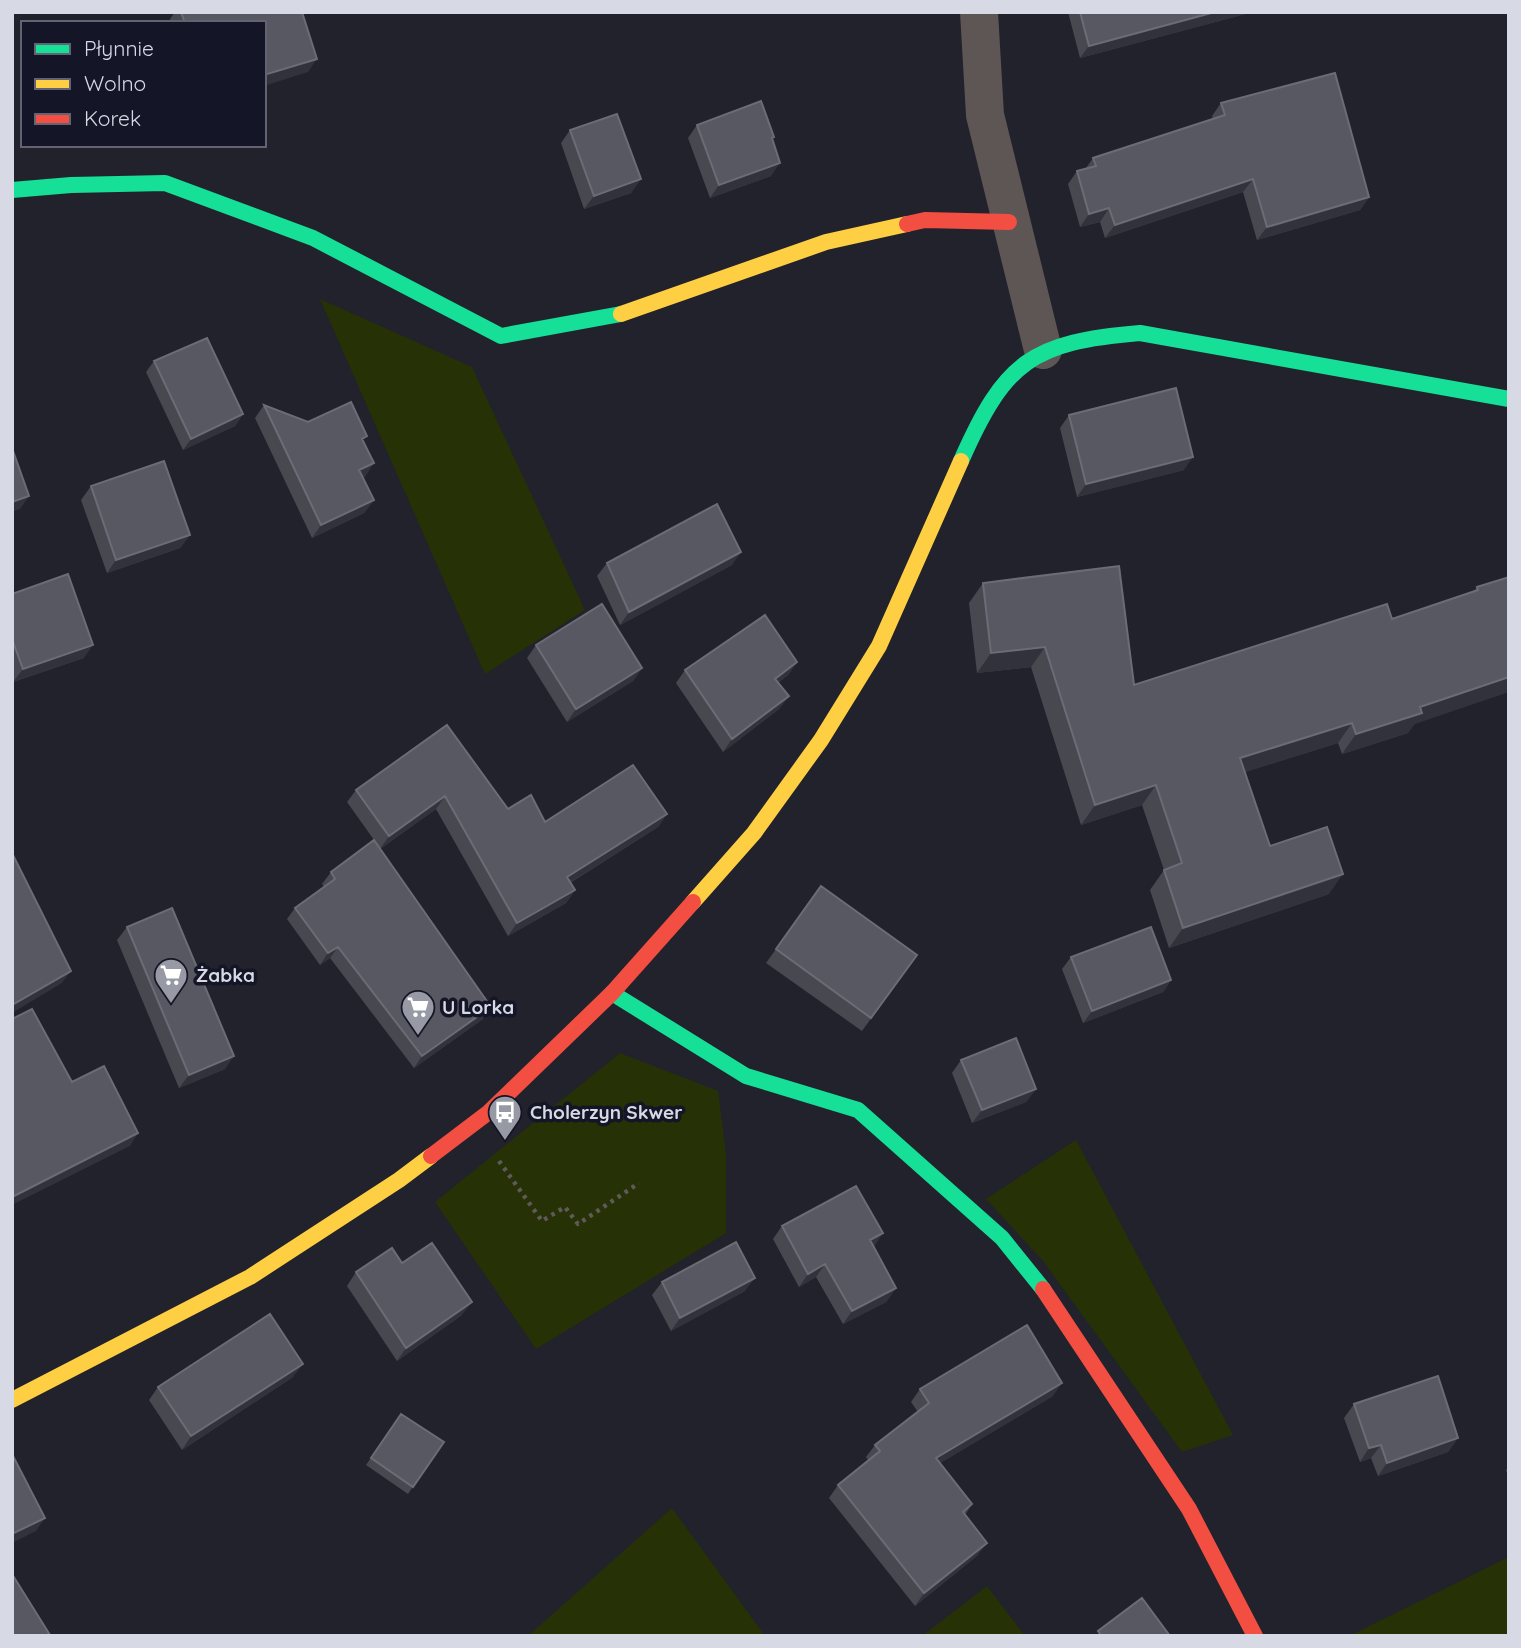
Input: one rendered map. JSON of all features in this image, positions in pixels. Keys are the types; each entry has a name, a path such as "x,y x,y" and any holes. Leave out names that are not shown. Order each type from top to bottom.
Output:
{"street":[{"path":"979,12 985,115 1009,222 1043,350"},
{"path":"12,190 71,184 165,183 313,238 501,337 622,314 826,242 925,220 1009,222"},
{"path":"12,1400 250,1277 399,1180 489,1112 612,993 754,834 821,740 879,646 992,396 1017,369 1043,350 1097,336 1140,333 1509,399"},
{"path":"612,993 746,1076 858,1110 1002,1237 1049,1296 1189,1509 1255,1636"}],"path":[{"path":"496,1157 542,1222 565,1207 578,1224 639,1183"}],"green space":[{"path":"320,299 472,367 585,610 485,674"},
{"path":"620,1053 718,1091 726,1153 726,1233 536,1349 435,1202"},
{"path":"1076,1140 1233,1435 1182,1452 1043,1261 986,1199"},
{"path":"672,1508 765,1636 528,1636"},
{"path":"1509,1557 1509,1636 1349,1636"},
{"path":"987,1586 1025,1636 922,1636"}],"building":[{"path":"181,12 302,12 317,59 266,74 266,21 184,21"},
{"path":"1080,12 1215,12 1089,46"},
{"path":"1335,73 1369,197 1267,227 1253,179 1115,225 1109,208 1089,214 1077,171 1096,166 1093,158 1225,115 1221,103"},
{"path":"761,101 780,163 719,185 697,125"},
{"path":"617,114 641,179 594,196 570,130"},
{"path":"207,338 243,414 191,439 154,361"},
{"path":"1176,388 1193,457 1086,484 1069,415"},
{"path":"351,402 367,436 362,439 374,463 359,470 374,500 321,525 264,405 308,422"},
{"path":"12,448 29,496 12,502"},
{"path":"164,461 190,535 116,560 91,486"},
{"path":"717,504 741,552 629,612 607,563"},
{"path":"1119,566 1134,685 1387,604 1392,619 1509,577 1509,677 1420,707 1422,713 1356,734 1352,723 1240,758 1270,846 1327,827 1343,874 1183,928 1164,870 1182,863 1156,785 1095,805 1045,647 991,653 983,583"},
{"path":"68,574 93,645 23,669 12,639 12,594"},
{"path":"602,604 642,668 576,709 536,645"},
{"path":"765,615 797,662 775,679 789,696 732,739 685,670"},
{"path":"447,725 508,809 531,795 545,822 633,765 667,814 567,877 575,890 517,923 445,796 389,836 356,790"},
{"path":"374,840 491,1007 422,1056 338,947 328,953 295,908 335,879 331,872"},
{"path":"12,853 71,971 12,1005"},
{"path":"821,886 917,955 871,1018 776,949"},
{"name":"Żabka","path":"172,908 234,1056 189,1075 127,927"},
{"path":"1151,927 1171,980 1092,1011 1071,957"},
{"path":"32,1009 72,1082 104,1066 138,1133 12,1197 12,1019"},
{"path":"1016,1038 1036,1089 982,1110 961,1060"},
{"path":"856,1186 883,1233 870,1240 896,1288 852,1311 825,1264 808,1274 782,1226"},
{"path":"736,1242 755,1278 680,1318 662,1282"},
{"path":"432,1243 472,1302 406,1348 356,1272 392,1248 402,1263"},
{"path":"270,1314 303,1364 191,1436 158,1387"},
{"path":"1027,1325 1062,1383 936,1458 972,1504 963,1512 987,1543 924,1593 838,1485 880,1451 875,1445 929,1403 920,1389"},
{"path":"1438,1376 1458,1438 1387,1463 1381,1445 1369,1448 1354,1404"},
{"path":"401,1414 444,1442 413,1487 371,1458"},
{"path":"12,1454 45,1518 12,1534"},
{"path":"12,1574 50,1635 50,1636 12,1636"},
{"path":"1142,1598 1170,1636 1097,1636 1100,1634 1098,1631"}],"traffic: fast":[{"path":"12,190 71,185 165,183 313,238 501,336 621,314"},
{"path":"961,461 992,400 1008,379 1026,363 1048,351 1103,337 1140,333 1509,399"},
{"path":"612,993 746,1076 858,1110 1002,1238 1043,1289"}],"traffic: slow":[{"path":"621,314 826,242 907,224"},
{"path":"693,902 754,833 821,740 879,646 961,461"},
{"path":"12,1400 250,1277 399,1180 431,1156"}],"traffic: jam":[{"path":"907,224 925,220 1009,222"},
{"path":"431,1156 489,1112 612,993 693,902"},
{"path":"1043,1289 1189,1509 1255,1636"}],"place":[{"name":"Żabka","path":"171,1005"},
{"name":"U Lorka","path":"418,1037"},
{"name":"Cholerzyn Skwer","path":"505,1142"}]}
